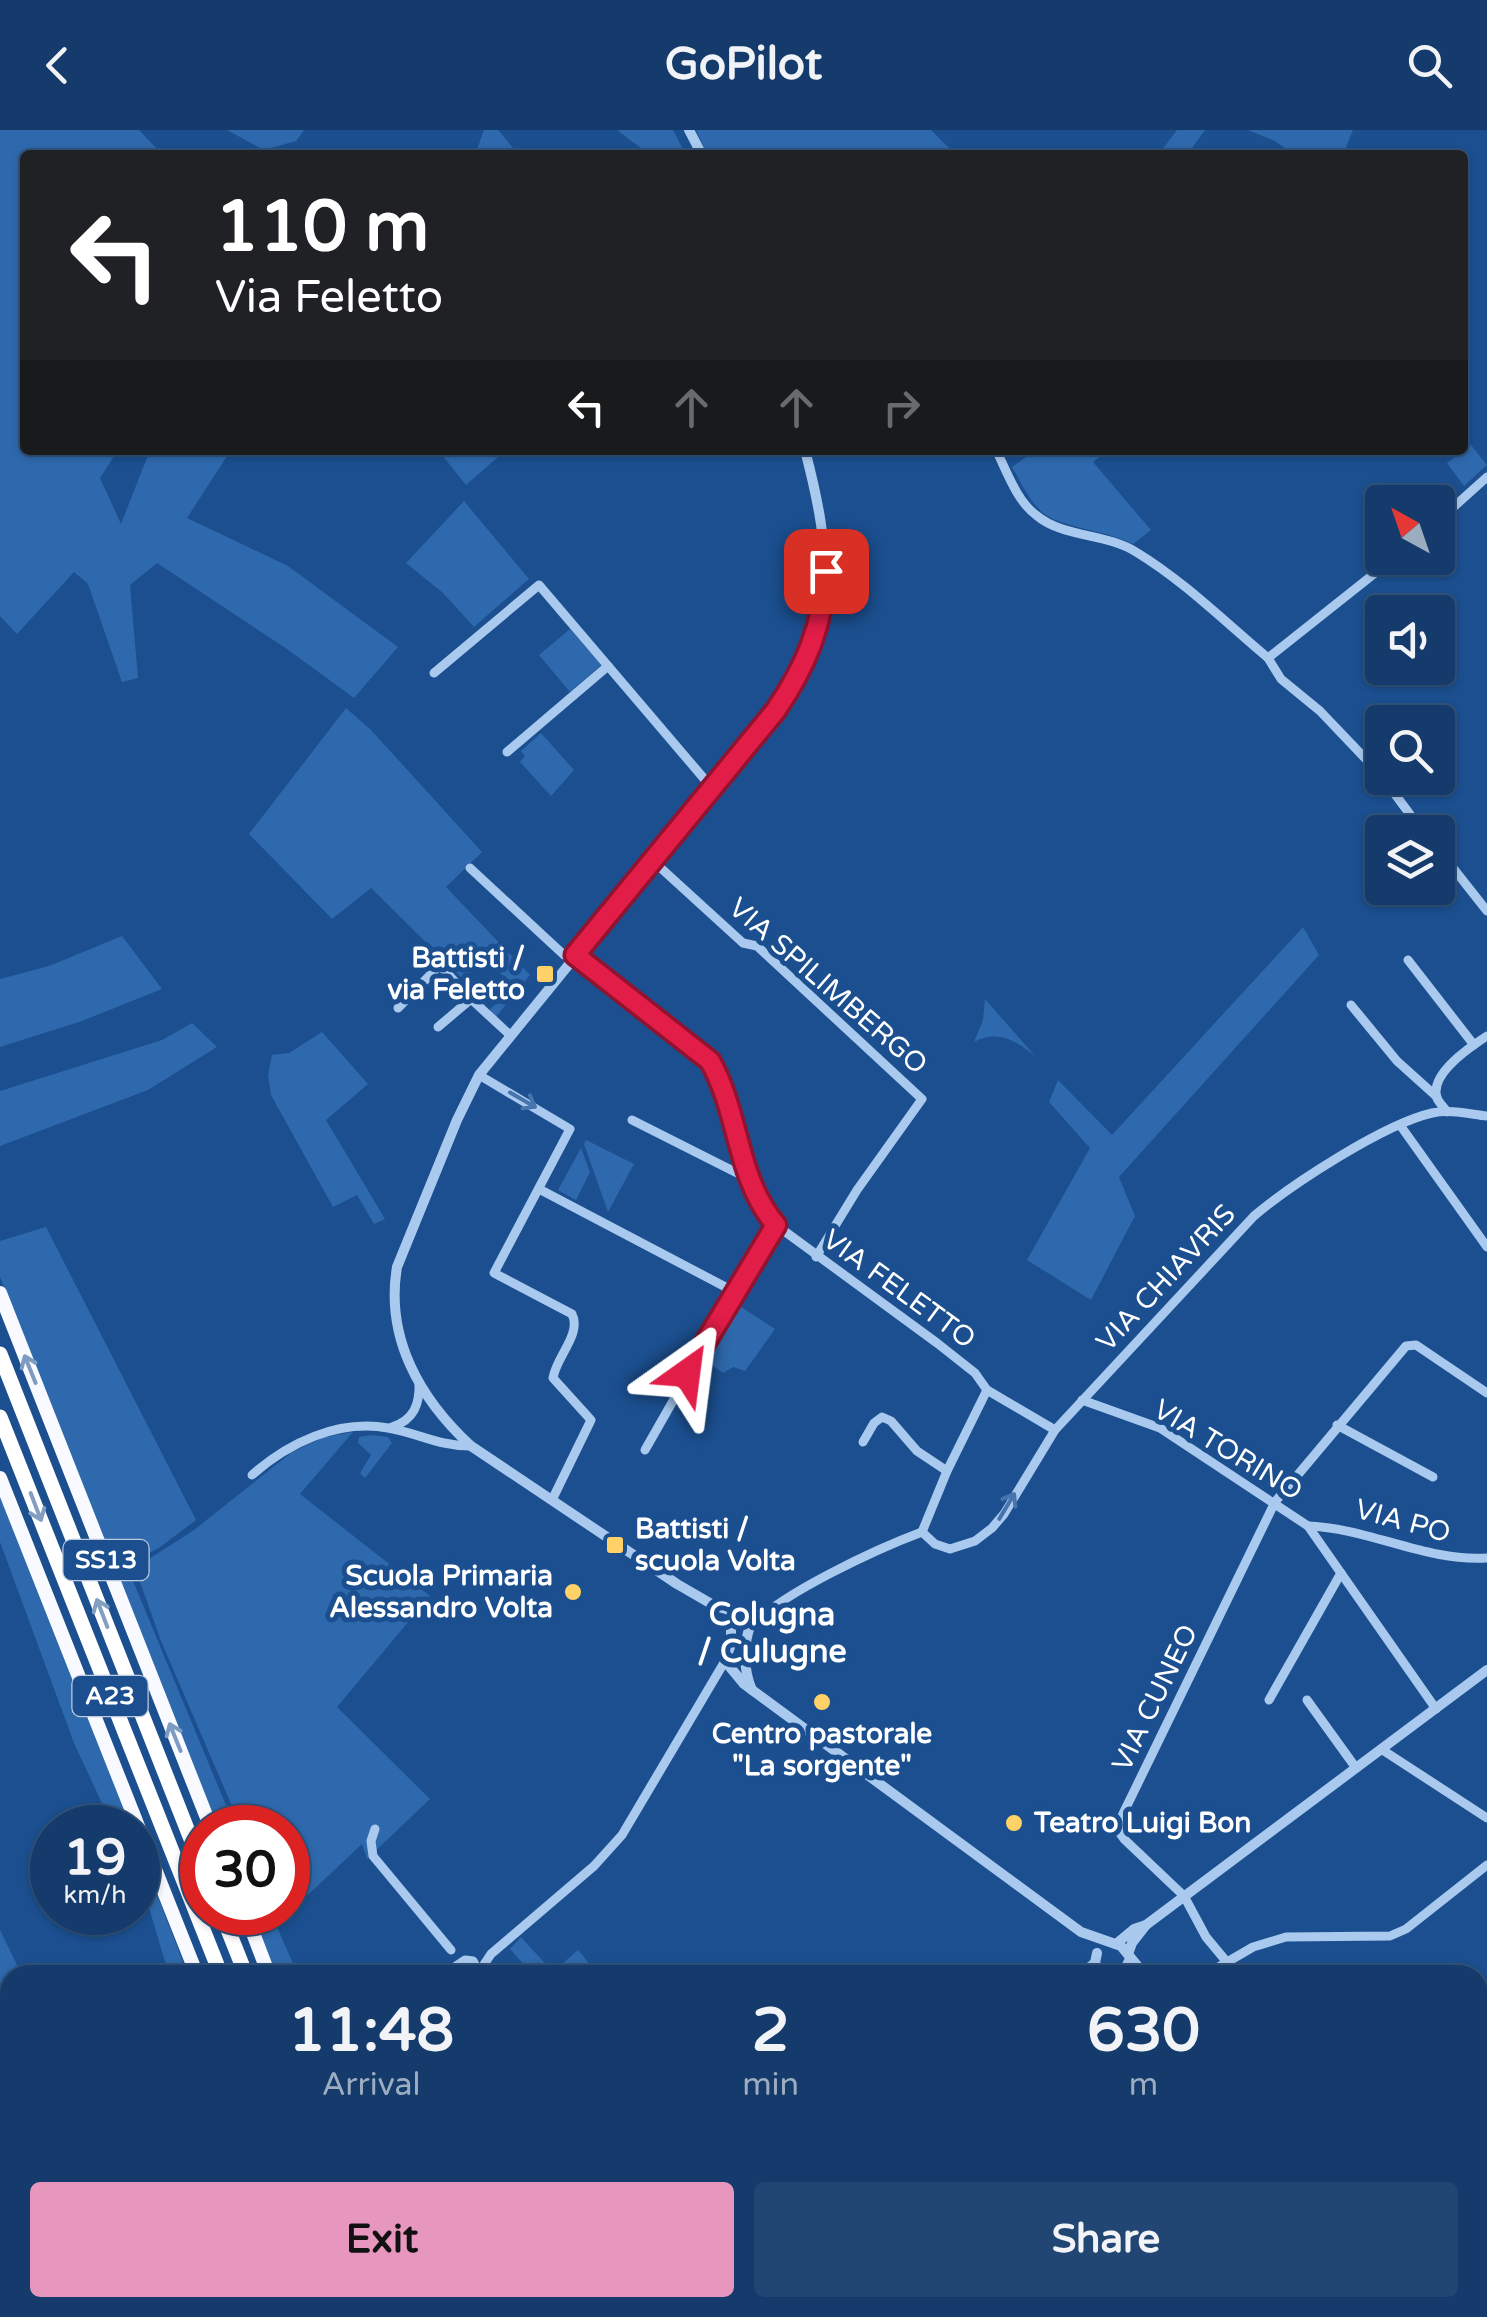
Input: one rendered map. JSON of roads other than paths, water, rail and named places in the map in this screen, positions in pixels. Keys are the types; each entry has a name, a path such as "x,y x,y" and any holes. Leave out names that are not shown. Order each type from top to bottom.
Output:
{"highway":[{"name":"SS13","path":"0,1292 202,1805"},
{"name":"A23","path":"0,1354 180,1811"},
{"name":"A23","path":"0,1416 217,1965"},
{"name":"SS13","path":"0,1478 192,1965"},
{"path":"230,1935 242,1965"},
{"path":"254,1935 266,1965"}],"street":[{"path":"752,1690 746,1666 750,1619 715,1606 677,1584 471,1446 435,1408 401,1345 393,1290 397,1268 456,1120 479,1075 776,710 800,675 820,623 824,598 824,545 806,455"},
{"path":"999,455 1020,497 1035,515 1048,523 1135,550 1268,658 1281,679 1320,711 1365,758"},
{"path":"1455,506 1487,478"},
{"path":"1268,658 1373,575"},
{"path":"434,673 539,585 712,788"},
{"path":"507,752 608,666"},
{"name":"VIA SPILIMBERGO","path":"652,860 743,943 757,946 922,1099 857,1190 816,1258"},
{"name":"VIA FELETTO","path":"470,868 536,930 710,1061 724,1086 747,1178 776,1225 937,1343 975,1373 987,1390 1055,1430"},
{"path":"1455,871 1487,911"},
{"path":"1408,960 1474,1045"},
{"path":"398,1008 437,963 470,1000 510,1035"},
{"path":"438,1027 470,1000"},
{"path":"1351,1005 1447,1112"},
{"path":"1437,1097 1437,1083 1455,1060 1487,1036"},
{"path":"479,1075 570,1129 494,1273 572,1314 575,1320 553,1378 591,1420 552,1498"},
{"name":"VIA CHIAVRIS","path":"922,1532 944,1548 958,1548 992,1528 1055,1430 1254,1216 1319,1170 1400,1125 1432,1113 1487,1116"},
{"path":"632,1120 747,1178"},
{"path":"1400,1125 1487,1248"},
{"path":"539,1189 734,1292"},
{"path":"645,1450 776,1225"},
{"path":"1274,1502 1406,1346 1416,1345 1487,1394"},
{"path":"252,1475 271,1458 306,1438 402,1424 418,1406 419,1382"},
{"path":"751,1627 768,1610 884,1547 922,1532 987,1390"},
{"name":"VIA TORINO","path":"1082,1400 1160,1428 1308,1526 1436,1709"},
{"path":"863,1442 882,1417 891,1421 917,1452 947,1471"},
{"path":"1337,1426 1433,1478"},
{"path":"389,1428 446,1446 471,1446"},
{"name":"VIA CUNEO","path":"1184,1896 1124,1839 1119,1822 1274,1502"},
{"name":"VIA PO","path":"1308,1526 1337,1527 1461,1560 1487,1558"},
{"path":"1269,1700 1341,1573"},
{"path":"715,1606 731,1626"},
{"path":"472,1965 491,1954 594,1866 622,1836 726,1670 732,1618 768,1610"},
{"path":"726,1670 739,1672 746,1666"},
{"path":"726,1670 1082,1932 1113,1944 1136,1965"},
{"path":"1126,1965 1134,1939 1146,1925 1487,1670"},
{"path":"1306,1700 1356,1768"},
{"path":"1381,1749 1487,1818"},
{"path":"375,1829 371,1840 373,1856 464,1965"},
{"path":"1220,1965 1286,1937 1390,1936 1406,1929 1487,1865"},
{"path":"1184,1896 1206,1937 1226,1961"},
{"path":"1089,1965 1134,1929 1146,1925"},
{"path":"1082,1932 1098,1965"}],"place":[{"name":"Battisti / via Feletto","path":"545,974"},
{"name":"Battisti / scuola Volta","path":"615,1545"},
{"name":"Scuola Primaria Alessandro Volta","path":"573,1592"},
{"name":"Centro pastorale \"La sorgente\"","path":"822,1702"},
{"name":"Teatro Luigi Bon","path":"1014,1823"}],"district":[{"name":"Colugna / Culugne","path":"772,1634"}]}
